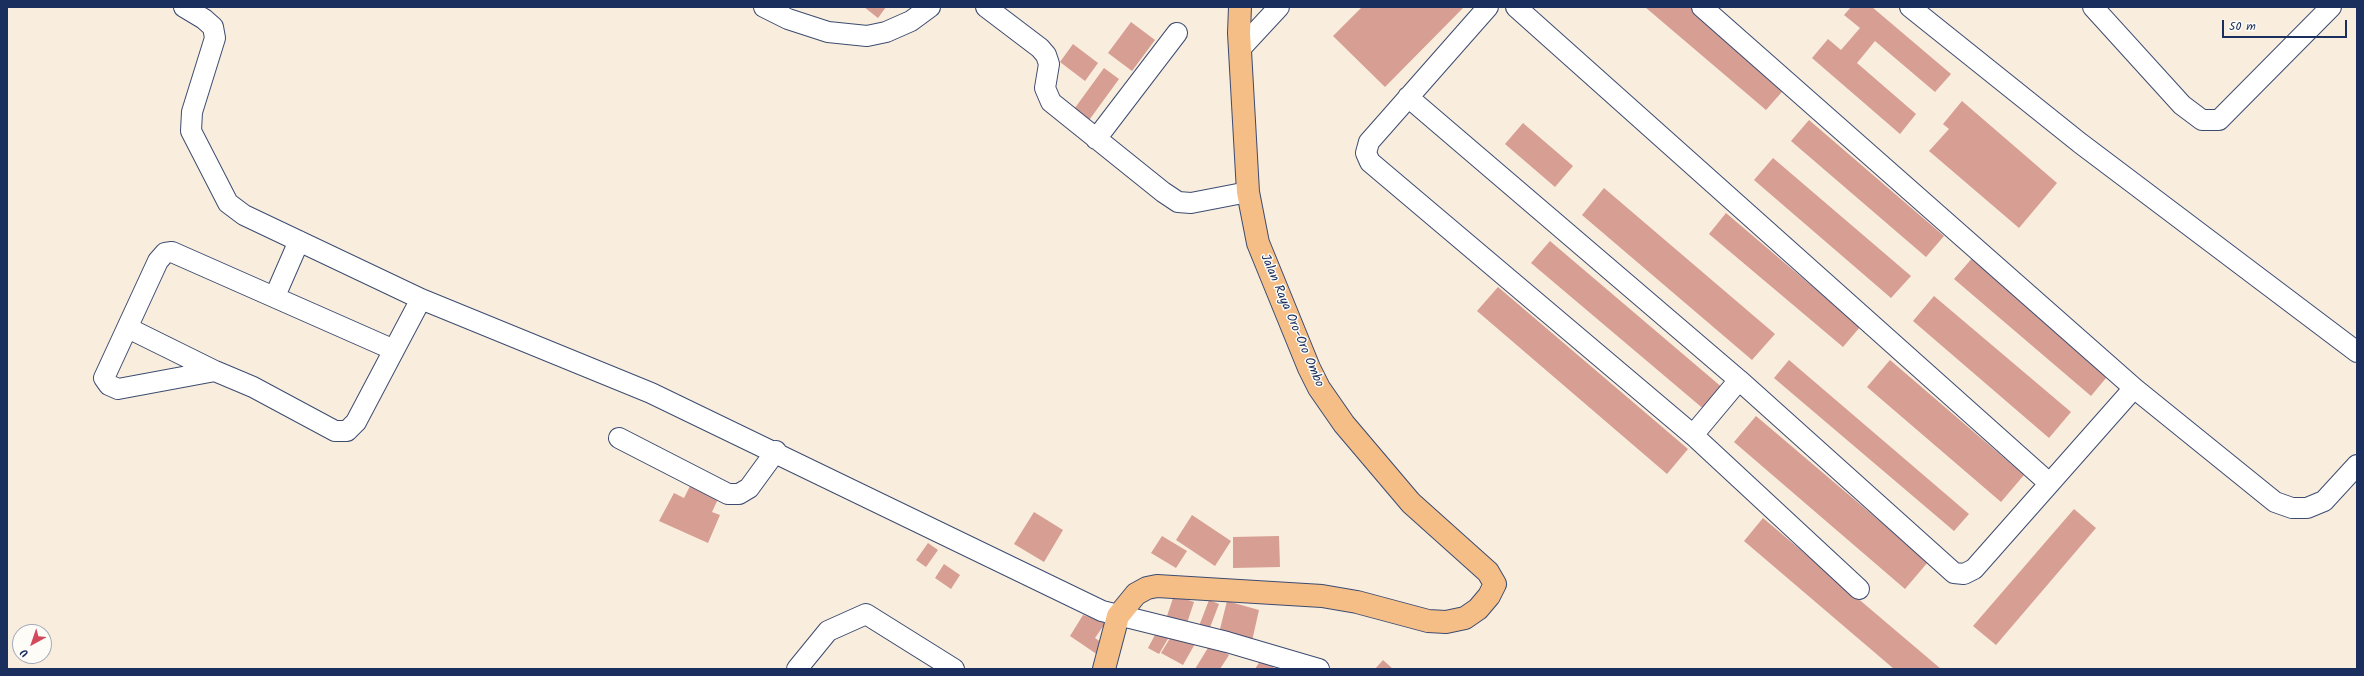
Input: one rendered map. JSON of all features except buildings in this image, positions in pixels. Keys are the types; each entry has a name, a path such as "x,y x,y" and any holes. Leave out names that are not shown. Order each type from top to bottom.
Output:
{"main road":[{"name":"Jalan Raya Oro-Oro Ombo","path":"1104,669 1118,616 1136,594 1147,588 1157,586 1322,596 1357,602 1428,621 1455,621 1465,618 1478,609 1489,596 1495,584 1488,572 1411,503 1344,424 1319,388 1309,368 1258,243 1248,192 1239,32 1240,7"}],"street":[{"path":"184,7 204,19 213,27 215,38 192,112 192,131 228,203 244,216 421,298 652,393 776,451 1102,611 1228,642 1319,669"},
{"path":"764,7 788,19 828,32 867,36 886,32 911,21 930,7"},
{"path":"986,7 1040,48 1048,64 1045,88 1046,95 1051,102 1096,139 1178,202 1190,204 1248,192"},
{"path":"1241,48 1279,7"},
{"path":"1488,7 1369,142 1366,153 1370,162 1693,436 1859,589"},
{"path":"1516,7 2049,484"},
{"path":"1702,7 2134,388 2275,502 2292,508 2307,508 2324,501 2357,465"},
{"path":"1910,7 2080,143 2357,352"},
{"path":"2093,7 2182,105 2202,120 2219,120 2331,7"},
{"path":"1096,139 1177,33"},
{"path":"1408,97 1739,380 1954,573 1964,574 1974,569 2134,388"},
{"path":"275,296 299,241"},
{"path":"215,371 118,389 104,381 104,374 128,328 158,261 165,253 172,252 275,296 394,350"},
{"path":"128,328 215,371 253,387 335,431 342,432 347,431 356,422 421,298"},
{"path":"1693,436 1739,380"},
{"path":"619,438 728,494 739,494 749,488 776,451"},
{"path":"797,669 828,632 866,614 954,669"}]}
